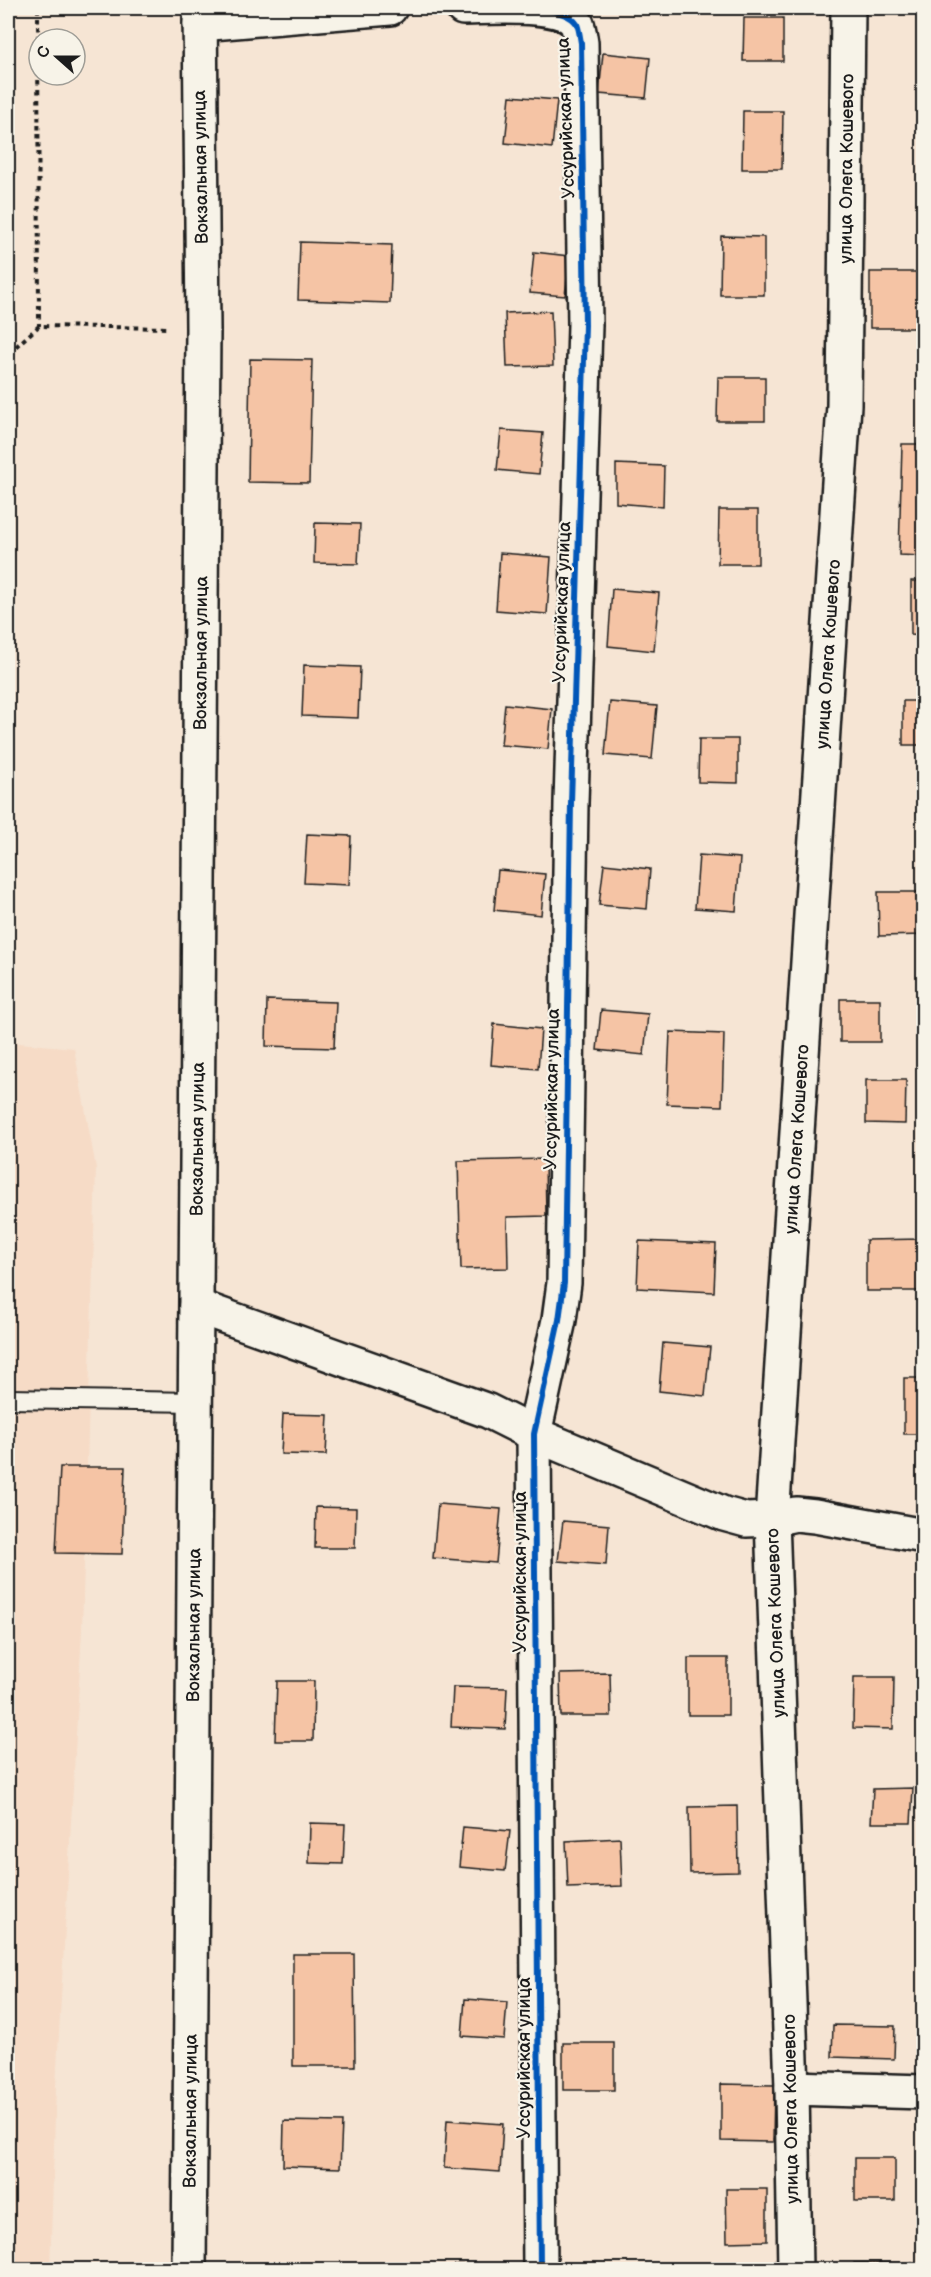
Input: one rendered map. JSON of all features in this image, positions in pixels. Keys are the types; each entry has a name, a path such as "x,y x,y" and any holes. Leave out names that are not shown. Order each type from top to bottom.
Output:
{"street":[{"path":"200,16 390,8"},
{"name":"Уссурийская улица","path":"463,8 544,9 566,14 577,24 581,43 585,325 571,803 564,1282 559,1320 534,1434 540,2270"},
{"name":"улица Олега Кошевого","path":"795,2270 792,2088 772,1519 844,405 848,8"},
{"name":"Вокзальная улица","path":"189,2270 203,329 200,16"},
{"path":"196,1306 488,1411 534,1434 724,1514 746,1520 772,1519 796,1514 815,1516 924,1536"},
{"path":"792,2088 924,2092"}],"lane":[{"path":"8,1400 197,1402"}],"path":[{"path":"38,8 39,326"},
{"path":"8,349 12,350 39,326 203,329"}],"shaded area":[{"path":"8,1042 74,1048 96,1168 82,1630 56,2086 50,2270 8,2269"}],"building":[{"path":"744,18 783,18 783,61 743,61"},
{"path":"603,53 650,58 646,98 599,94"},
{"path":"510,96 557,100 552,148 505,143"},
{"path":"743,111 783,111 782,169 742,169"},
{"path":"721,236 764,237 764,295 720,295"},
{"path":"300,242 392,245 390,303 298,300"},
{"path":"534,252 569,256 565,296 530,293"},
{"path":"870,272 924,272 924,328 870,328"},
{"path":"551,311 553,366 507,367 505,313"},
{"path":"250,359 312,360 309,483 248,482"},
{"path":"718,377 765,377 765,421 717,421"},
{"path":"501,430 543,433 539,474 497,470"},
{"path":"902,444 924,444 924,556 899,555"},
{"path":"616,464 664,466 663,507 616,503"},
{"path":"719,510 758,510 758,564 718,564"},
{"path":"315,523 360,524 358,564 314,563"},
{"path":"500,553 551,557 547,614 496,610"},
{"path":"911,581 924,581 924,636 911,635"},
{"path":"612,589 659,593 654,651 608,646"},
{"path":"304,665 360,667 358,718 302,716"},
{"path":"903,701 924,701 924,745 903,745"},
{"path":"610,702 657,706 652,759 605,755"},
{"path":"505,704 552,709 548,749 501,745"},
{"path":"699,739 738,739 738,783 698,782"},
{"path":"307,834 351,836 349,885 304,883"},
{"path":"699,855 740,858 736,911 695,908"},
{"path":"604,864 650,869 647,909 599,905"},
{"path":"498,870 545,874 541,915 494,910"},
{"path":"878,892 924,892 924,935 879,936"},
{"path":"840,999 880,999 880,1042 840,1042"},
{"path":"267,1000 336,1002 334,1048 266,1046"},
{"path":"601,1010 648,1014 644,1055 597,1050"},
{"path":"494,1024 541,1029 538,1069 491,1065"},
{"path":"670,1032 724,1034 722,1106 667,1104"},
{"path":"866,1080 906,1080 905,1124 866,1123"},
{"path":"545,1159 546,1216 507,1217 508,1268 461,1269 458,1161"},
{"path":"923,1239 923,1291 866,1291 866,1240"},
{"path":"639,1241 716,1244 714,1292 637,1288"},
{"path":"663,1343 710,1347 705,1396 659,1391"},
{"path":"904,1378 924,1378 924,1434 904,1434"},
{"path":"283,1414 328,1415 326,1455 281,1454"},
{"path":"60,1467 125,1467 122,1554 56,1553"},
{"path":"438,1504 501,1509 496,1563 433,1558"},
{"path":"316,1507 356,1508 355,1548 315,1548"},
{"path":"563,1521 609,1525 606,1565 558,1561"},
{"path":"688,1658 728,1658 728,1715 688,1715"},
{"path":"610,1673 611,1716 561,1716 560,1674"},
{"path":"854,1677 894,1677 893,1729 853,1728"},
{"path":"277,1681 314,1681 313,1741 275,1741"},
{"path":"453,1687 507,1688 505,1729 451,1727"},
{"path":"913,1788 911,1823 871,1823 873,1789"},
{"path":"737,1806 738,1872 690,1873 689,1807"},
{"path":"310,1823 345,1824 343,1864 309,1863"},
{"path":"463,1827 510,1831 505,1871 459,1867"},
{"path":"620,1838 622,1886 568,1888 566,1841"},
{"path":"293,1954 354,1954 355,2066 293,2066"},
{"path":"465,1999 507,2002 504,2039 462,2036"},
{"path":"833,2025 895,2026 894,2059 832,2057"},
{"path":"563,2043 614,2043 614,2090 563,2090"},
{"path":"721,2084 774,2085 773,2142 721,2141"},
{"path":"447,2120 503,2124 500,2172 444,2168"},
{"path":"284,2121 342,2122 340,2168 283,2166"},
{"path":"855,2158 895,2158 895,2201 855,2201"},
{"path":"726,2189 767,2189 767,2241 727,2242"},
{"path":"854,2263 912,2263 912,2270 854,2270"},
{"path":"455,2265 502,2265 502,2270 455,2270"}],"cycle path":[{"path":"463,8 524,7 557,12 569,17 577,24 581,43 585,325 571,803 564,1283 559,1320 534,1434 540,2270"}]}
